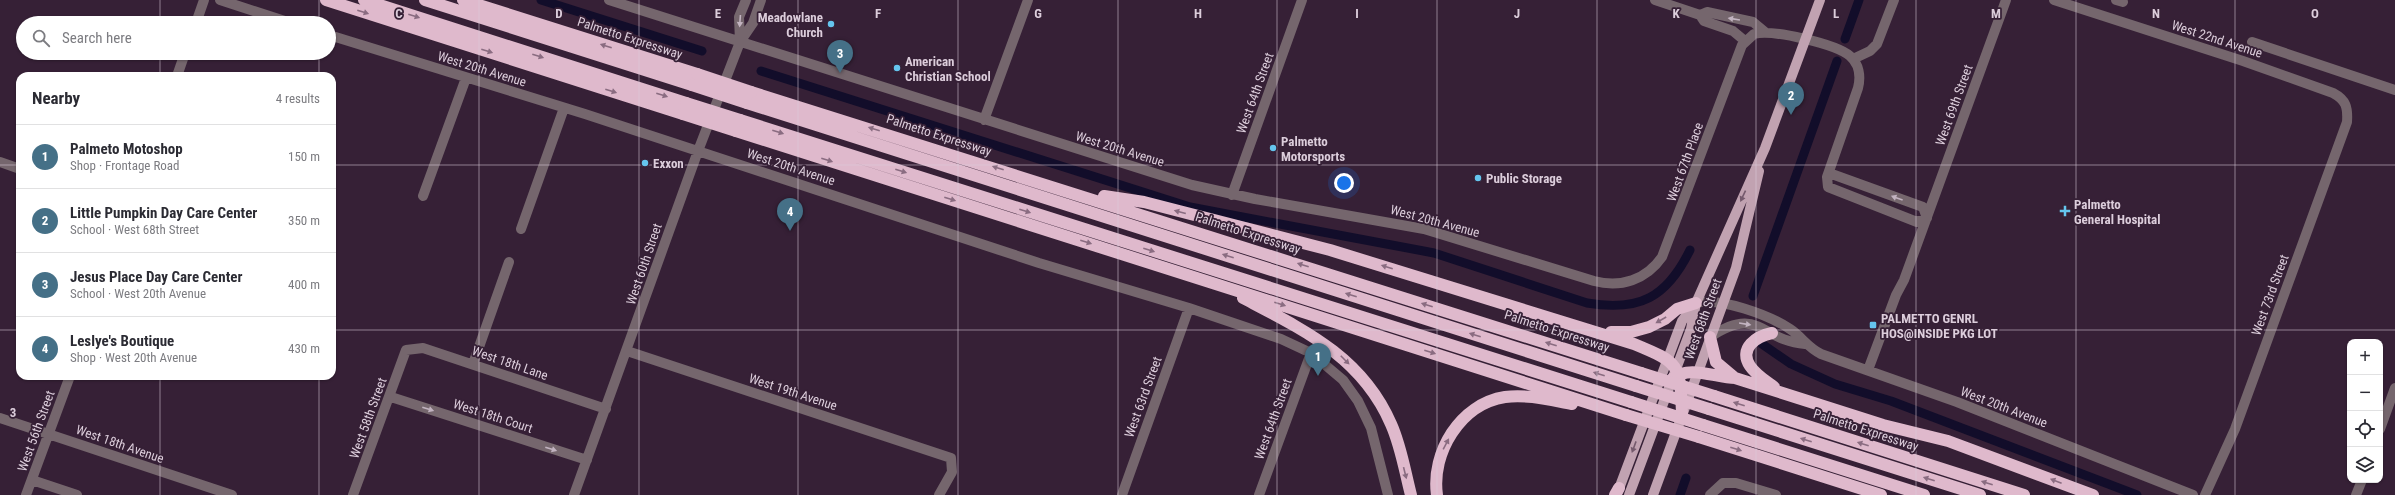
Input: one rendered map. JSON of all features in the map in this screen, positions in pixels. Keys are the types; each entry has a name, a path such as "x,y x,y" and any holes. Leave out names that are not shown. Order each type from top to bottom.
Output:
{"highway":[{"path":"326,0 684,108"},
{"path":"364,0 738,126 1216,283 1626,415 1881,495"},
{"path":"425,0 695,80"},
{"name":"Palmetto Expressway","path":"463,0 695,80 1061,188 2024,495"},
{"path":"749,97 1636,386 1980,495"},
{"path":"738,126 1630,402 1924,495"},
{"path":"1061,188 1144,202 1330,250 1600,332 1667,358 1675,374 1682,413"},
{"path":"1216,283 1309,333 1340,355 1356,370 1376,396 1391,424 1411,495"},
{"path":"1600,332 1631,332 1649,327 1665,319 1677,309 1696,303"},
{"path":"1772,333 1754,340 1748,348 1747,359 1756,372 1780,392"},
{"path":"1710,337 1716,362 1735,378"},
{"path":"1675,374 1697,372 1720,378 1735,378 1884,425 1948,441 2093,495"},
{"path":"1437,495 1437,465 1444,445 1455,428 1470,413 1486,404 1504,397 1523,396 1626,415"}],"main road":[{"name":"West 68th Street","path":"1620,493 1675,374 1691,329 1696,303 1765,148 1820,0"},
{"name":"West 68th Street","path":"1653,495 1736,268 1765,148"},
{"name":"West 68th Street","path":"1620,493 1667,358 1682,321 1696,303"}],"street":[{"path":"198,16 204,0"},
{"path":"220,0 269,16"},
{"name":"West 20th Avenue","path":"609,0 1188,184 1232,195 1424,229 1601,283 1616,284 1633,281"},
{"name":"West 60th Street","path":"740,42 740,17 746,0"},
{"name":"West 60th Street","path":"574,495 698,151 740,42 753,23 761,0"},
{"path":"984,120 1028,0"},
{"name":"West 64th Street","path":"1232,195 1302,0"},
{"path":"1655,0 1700,15 1704,21 1733,31 1745,41 1754,34 1766,32 1781,33 1832,47 1848,54 1853,59 1859,72 1859,84 1829,173 1826,184 1830,189 1918,222 1927,218 1923,207 1829,173"},
{"path":"1853,59 1870,51 1877,44 1894,0"},
{"name":"West 69th Street","path":"1868,370 1927,218 2006,0"},
{"name":"West 22nd Avenue","path":"2054,0 2333,92 2345,102"},
{"path":"1700,15 1707,12 1753,22 1766,32"},
{"name":"West 20th Avenue","path":"336,37 698,151 1039,263 1189,308 1281,339 1311,352 1343,380 1358,401 1371,428 1388,495"},
{"name":"West 67th Place","path":"1633,281 1653,268 1668,246 1740,50 1745,41"},
{"name":"West 22nd Avenue","path":"2252,42 2395,90"},
{"path":"178,72 183,60"},
{"path":"423,196 466,78"},
{"name":"West 73rd Street","path":"2205,495 2235,429 2347,122 2348,111 2345,102"},
{"path":"521,229 564,108"},
{"path":"0,162 16,168"},
{"path":"472,364 509,262"},
{"name":"West 20th Avenue","path":"1696,303 1707,300 1723,303 1786,326 1805,344 1829,357 1990,415 2193,495"},
{"name":"West 63rd Street","path":"1122,495 1189,308"},
{"name":"West 20th Avenue","path":"1710,337 1726,326 1742,322 1772,333 1792,343 1805,344"},
{"name":"West 18th Lane","path":"406,350 423,348 606,409"},
{"name":"West 58th Street","path":"353,495 406,350"},
{"name":"West 19th Avenue","path":"627,351 951,458 952,472 939,495"},
{"name":"West 64th Street","path":"1259,495 1311,352"},
{"name":"West 56th Street","path":"26,495 69,380"},
{"path":"2383,421 2395,388"},
{"name":"West 18th Court","path":"390,397 587,460"},
{"name":"West 18th Avenue","path":"0,418 216,493 232,495"},
{"path":"32,480 77,495"},
{"path":"1710,495 1723,483 1736,483 1776,495"},
{"path":"2356,495 2361,483"}],"waterway":[{"path":"541,0 702,51"},
{"path":"1845,39 1859,0"},
{"path":"1753,296 1837,61"},
{"path":"761,71 1190,207 1434,253 1587,303 1622,305 1637,303 1650,298 1672,279 1690,250"},
{"path":"1762,344 1791,364 1835,384 1891,401 2137,495"},
{"path":"1680,495 1686,478"}],"place":[{"name":"Meadowlane Church","path":"831,24"},
{"name":"American Christian School","path":"897,68"},
{"name":"Jesus Place Day Care Center","path":"840,73"},
{"name":"Little Pumpkin Day Care Center","path":"1791,115"},
{"name":"Palmetto Motorsports","path":"1273,148"},
{"name":"Exxon","path":"645,163"},
{"name":"Public Storage","path":"1478,178"},
{"name":"Palmetto General Hospital","path":"2065,211"},
{"name":"Leslye's Boutique","path":"790,231"},
{"name":"PALMETTO GENRL HOS@INSIDE PKG LOT","path":"1873,325"},
{"name":"Palmeto Motoshop","path":"1318,376"}]}
